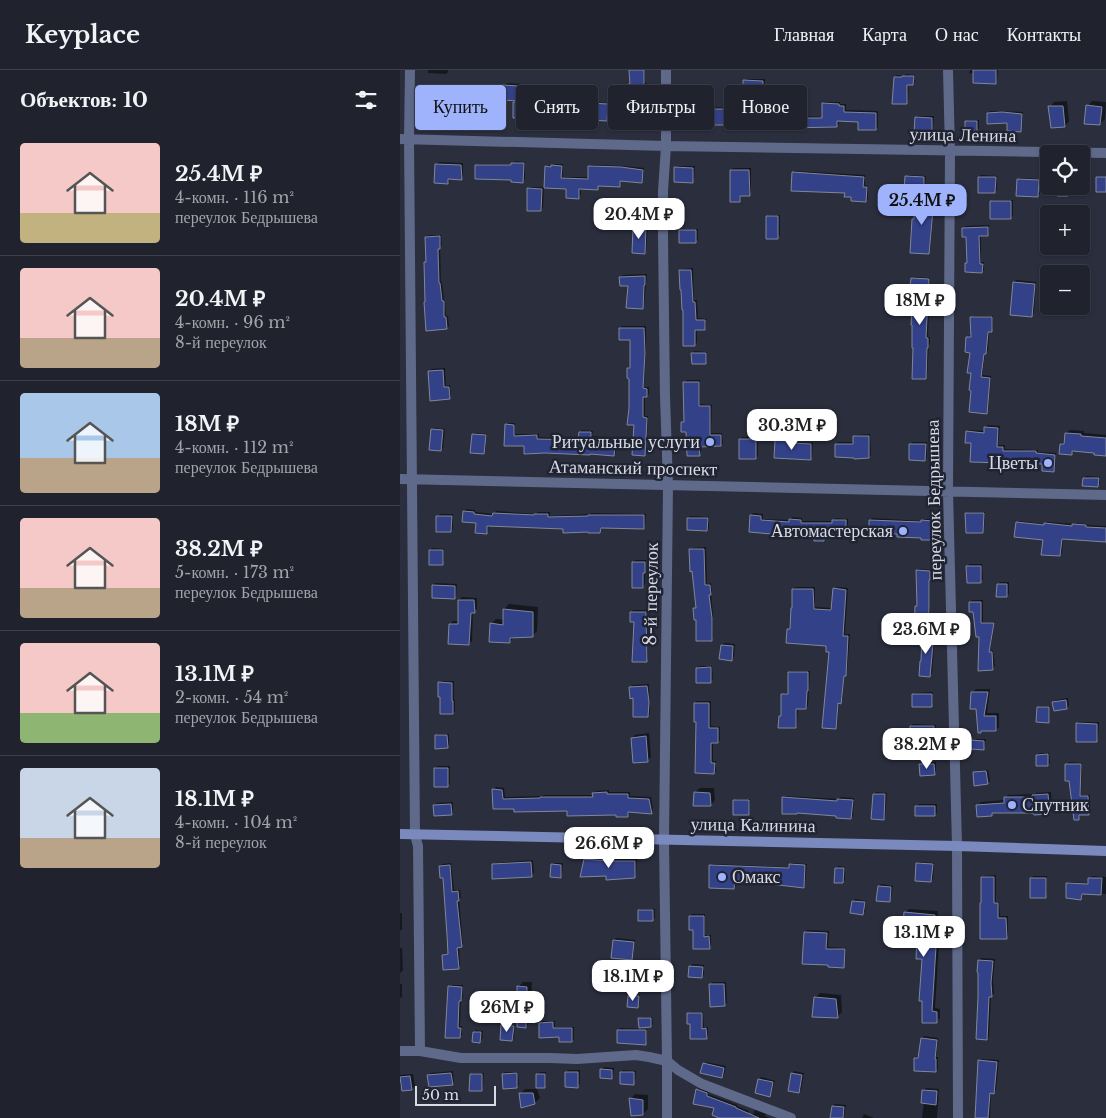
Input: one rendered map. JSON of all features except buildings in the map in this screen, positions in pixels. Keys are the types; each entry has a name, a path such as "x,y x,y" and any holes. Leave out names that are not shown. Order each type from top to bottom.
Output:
{"main road":[{"name":"улица Калинина","path":"400,834 1106,851"}],"street":[{"path":"410,70 404,139 411,479 414,835 418,846 420,1051"},
{"name":"8-й переулок","path":"666,70 663,246 668,486 664,840 667,1118"},
{"name":"переулок Бедрышева","path":"948,70 950,151 948,491 957,846 958,1118"},
{"name":"улица Ленина","path":"404,139 1106,154"},
{"name":"Атаманский проспект","path":"400,479 1106,495"},
{"path":"400,1051 420,1051 461,1058 577,1058 636,1055 667,1062 702,1084 791,1118"}],"place":[{"name":"Ритуальные услуги","path":"710,442"},
{"name":"Цветы","path":"1048,463"},
{"name":"Автомастерская","path":"903,531"},
{"name":"Спутник","path":"1012,805"},
{"name":"Омакс","path":"722,877"}]}
